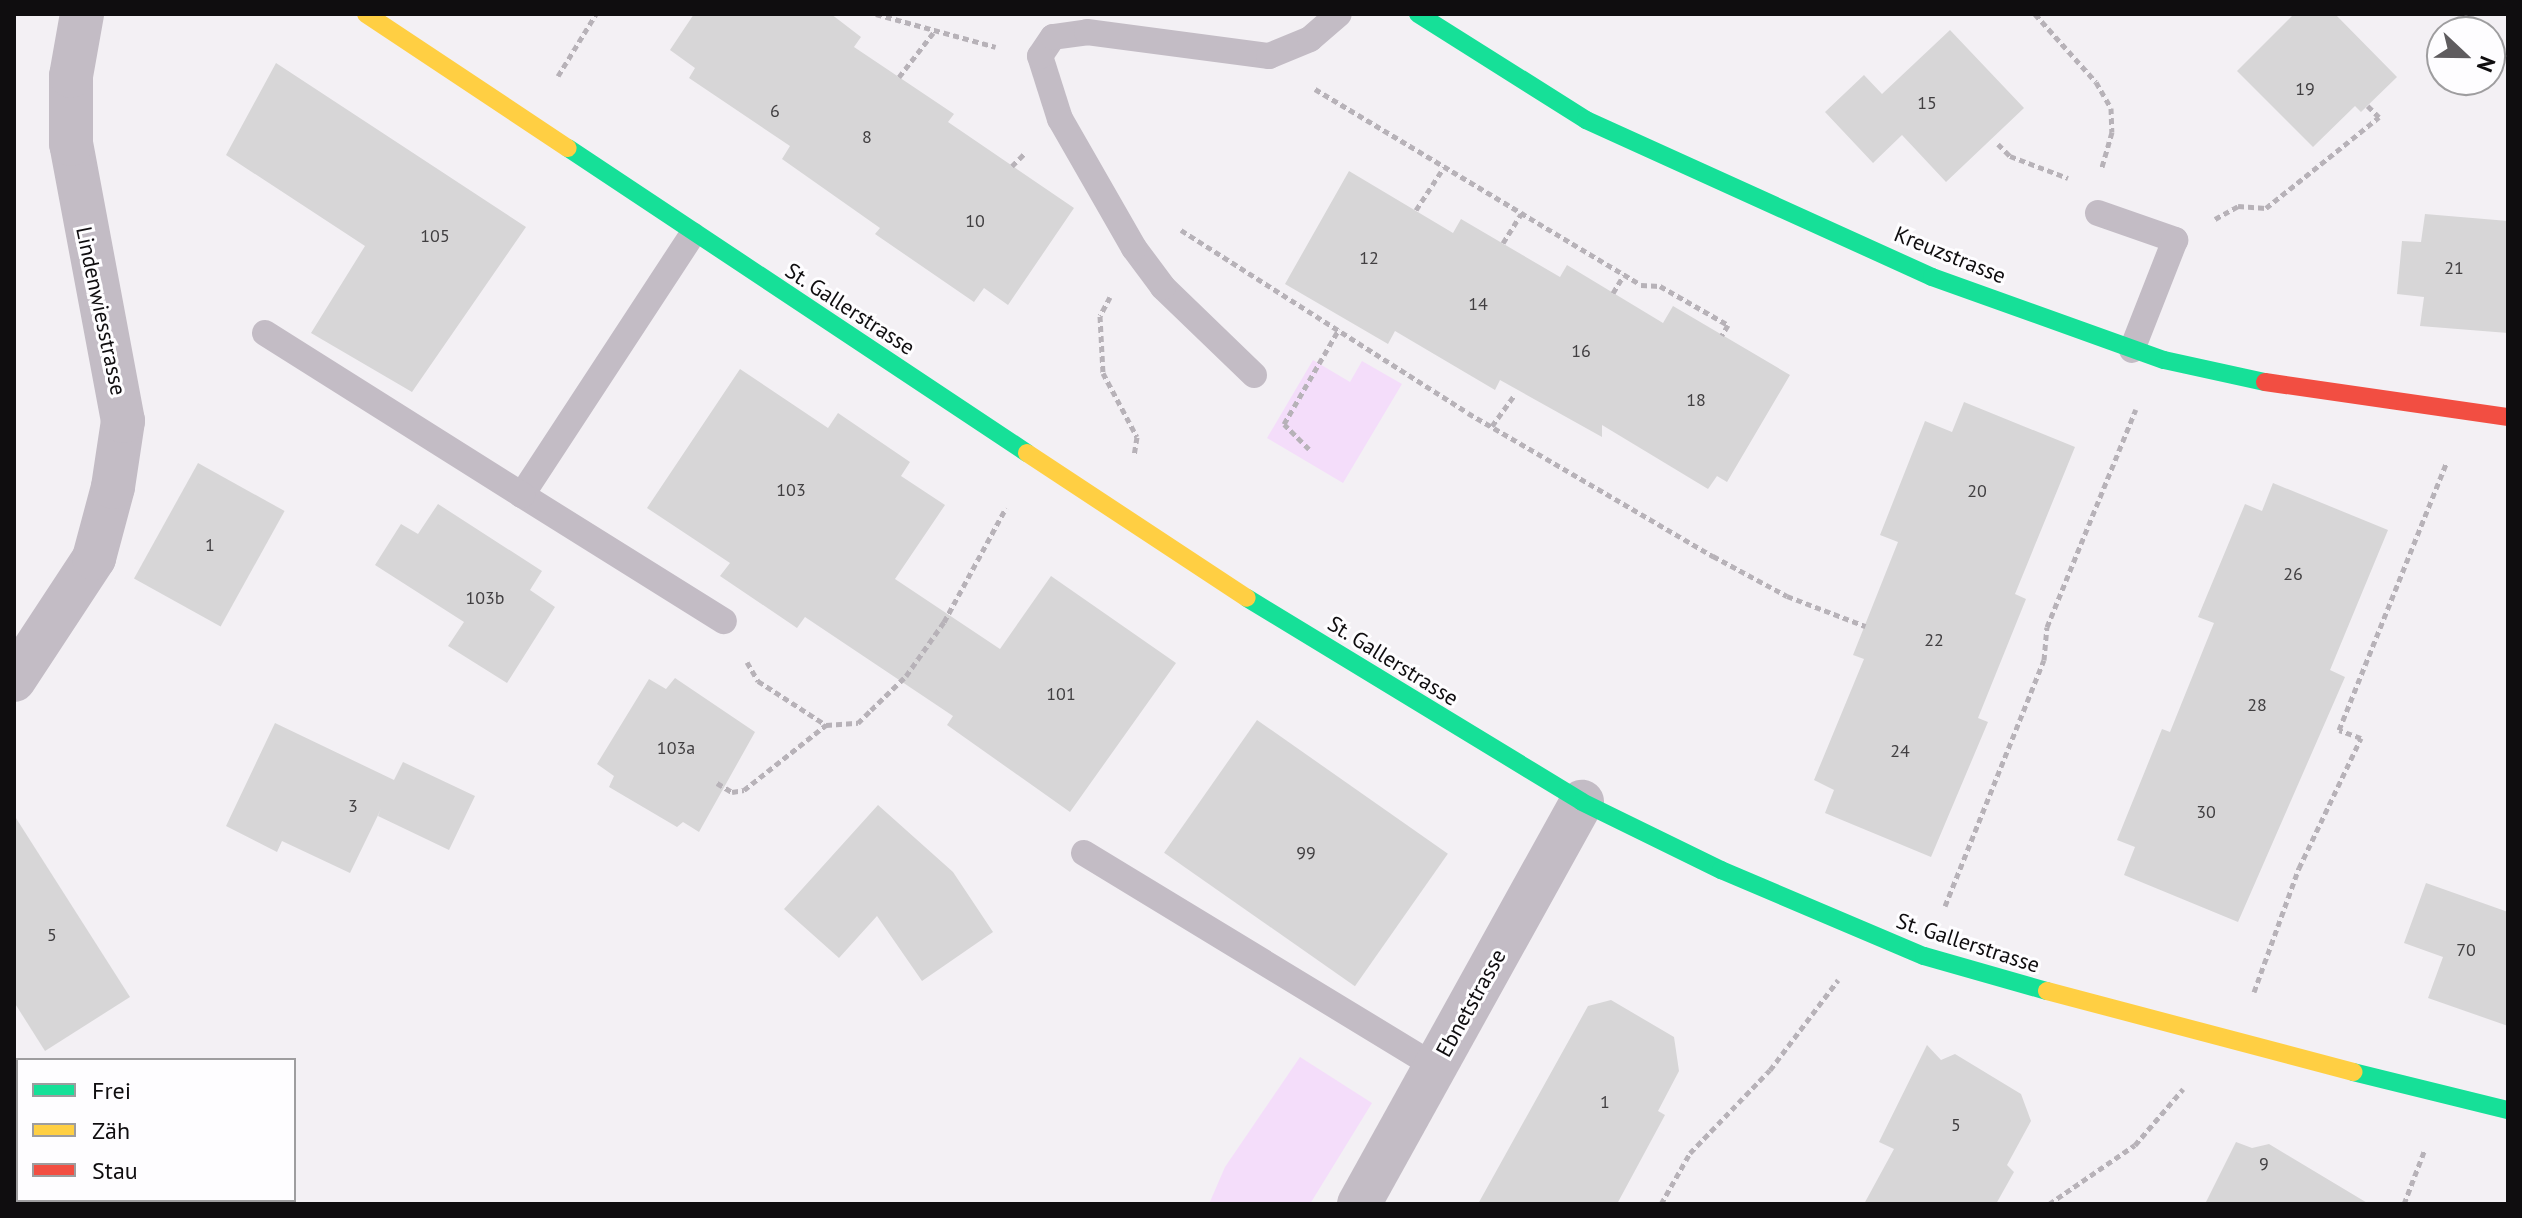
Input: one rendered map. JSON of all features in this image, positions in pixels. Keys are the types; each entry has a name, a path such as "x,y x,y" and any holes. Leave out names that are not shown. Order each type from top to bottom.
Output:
{"street":[{"name":"Lindenwiesstrasse","path":"14,680 94,558 113,487 123,421 71,144 71,76 82,14"},
{"name":"St. Gallerstrasse","path":"366,14 692,235 1216,579 1582,802 1735,877 1924,956 2203,1036 2508,1110"},
{"name":"Kreuzstrasse","path":"1418,14 1586,120 1665,159 1932,277 2164,360 2241,378 2476,416 2508,417"},
{"name":"Ebnetstrasse","path":"1359,1204 1582,802"}],"lane":[{"path":"1254,375 1163,287 1134,248 1060,119 1040,56 1053,37 1087,32 1269,56 1310,39 1339,14"},
{"path":"2098,213 2175,240 2132,350"},
{"path":"522,495 692,235"},
{"path":"265,333 724,621"},
{"path":"1084,853 1436,1067"}],"path":[{"path":"554,83 596,14"},
{"path":"876,14 933,33 1040,56"},
{"path":"2035,14 2096,82 2111,108 2112,132 2100,173"},
{"path":"899,77 933,33"},
{"path":"1320,93 1641,285 1660,286 1728,325 1722,335"},
{"path":"2175,240 2238,206 2266,208 2379,117 2368,106"},
{"path":"1998,144 2010,156 2052,174"},
{"path":"1416,210 1444,167"},
{"path":"1503,243 1521,214"},
{"path":"1133,469 1137,437 1103,373 1100,316 1151,221 1187,232 1492,426 1787,596 1865,626"},
{"path":"1613,293 1624,275"},
{"path":"1309,449 1284,424 1339,329"},
{"path":"1943,910 2044,660 2047,627 2140,401 2164,360"},
{"path":"1492,426 1514,396"},
{"path":"2252,1000 2299,868 2361,738 2339,730 2446,464 2476,416"},
{"path":"717,783 732,792 744,790 826,725 858,723 906,676 944,622 1013,496"},
{"path":"724,621 758,681 826,725"},
{"path":"1661,1204 1690,1153 1770,1070 1842,972"},
{"path":"2049,1204 2135,1145 2168,1112 2190,1078"},
{"path":"2404,1204 2428,1141"}],"shaded area":[{"path":"1313,360 1350,382 1362,361 1402,384 1343,483 1267,438"},
{"path":"1300,1057 1372,1103 1310,1204 1209,1204 1225,1167"}],"building":[{"path":"694,14 831,14 861,37 854,47 954,114 948,122 1074,208 1008,305 984,288 974,302 875,234 880,228 782,159 790,146 689,78 695,68 670,50"},
{"path":"2294,14 2335,14 2397,77 2361,112 2355,106 2313,147 2237,71"},
{"path":"1950,30 2024,108 1946,182 1902,135 1873,163 1825,112 1864,75 1882,94"},
{"path":"276,63 526,227 412,392 311,333 365,246 226,155"},
{"path":"1349,171 1453,233 1461,219 1560,277 1567,265 1663,323 1673,306 1790,375 1727,482 1717,476 1708,489 1602,425 1602,437 1500,380 1495,390 1395,331 1388,344 1285,284"},
{"path":"2425,214 2508,221 2508,333 2420,326 2424,297 2397,294 2402,241 2421,242"},
{"path":"740,369 828,428 838,413 910,462 901,476 945,505 895,579 1000,649 1051,576 1176,663 1070,812 947,725 953,716 805,617 797,628 720,576 730,563 647,508"},
{"path":"1964,402 2075,447 2015,594 2026,599 1978,718 1988,722 1931,857 1825,813 1834,790 1814,780 1864,659 1853,655 1898,542 1880,535 1925,421 1952,432"},
{"path":"198,463 285,511 221,626 134,578"},
{"path":"2273,483 2388,530 2330,670 2345,677 2238,922 2124,875 2135,847 2117,840 2162,729 2170,732 2214,623 2198,617 2245,504 2262,511"},
{"path":"438,504 542,571 530,590 555,607 507,683 448,646 464,622 375,565 401,524 418,534"},
{"path":"675,678 755,732 699,832 683,822 677,827 609,787 614,776 597,764 649,679 666,689"},
{"path":"1257,720 1448,854 1355,986 1164,853"},
{"path":"275,723 394,780 403,762 475,796 449,850 378,816 381,809 350,873 282,841 277,852 226,826"},
{"path":"878,805 953,872 993,932 922,981 877,916 839,958 784,909"},
{"path":"14,815 130,997 45,1051 14,1002"},
{"path":"2426,883 2508,912 2508,1026 2428,998 2443,957 2404,943"},
{"path":"1611,1000 1674,1037 1679,1071 1658,1111 1665,1115 1617,1204 1478,1204 1588,1006"},
{"path":"1927,1045 1941,1060 1955,1054 2021,1094 2031,1121 2007,1165 2014,1172 1996,1204 1864,1204 1894,1149 1879,1142"},
{"path":"2236,1142 2252,1148 2269,1144 2369,1204 2205,1204"}],"traffic: fast":[{"path":"1418,14 1586,120 1932,277 2164,360 2265,382"},
{"path":"568,148 1027,453"},
{"path":"1247,598 1582,802 1721,870 1924,956 2047,991"},
{"path":"2353,1072 2508,1110"}],"traffic: slow":[{"path":"366,14 568,148"},
{"path":"1027,453 1247,598"},
{"path":"2047,991 2353,1072"}],"traffic: jam":[{"path":"2265,382 2508,417"}]}
